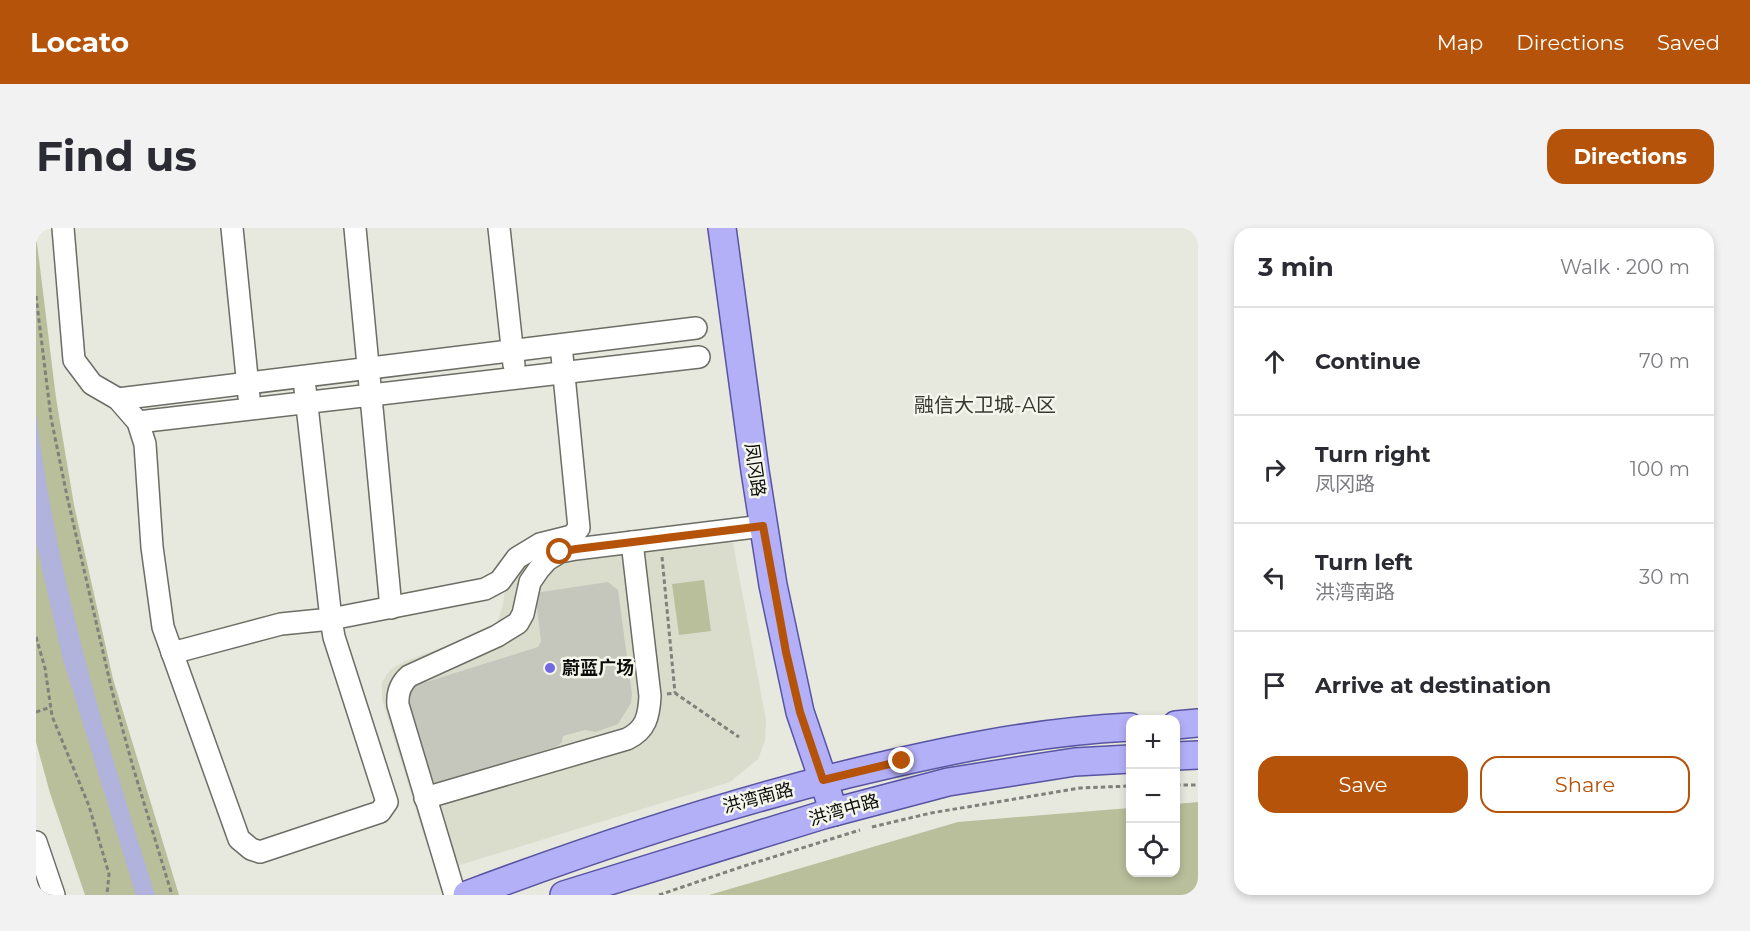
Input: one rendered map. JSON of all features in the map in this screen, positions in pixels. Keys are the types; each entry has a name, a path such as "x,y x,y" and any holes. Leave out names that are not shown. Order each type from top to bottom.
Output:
{"main road":[{"name":"凤冈路","path":"722,228 763,526 786,652 800,712 834,812"},
{"path":"1180,725 1198,723"},
{"name":"洪湾南路","path":"466,895 688,818 823,780 980,744 1058,733 1126,727"},
{"path":"1180,756 1198,755"},
{"name":"洪湾中路","path":"564,895 834,812 948,782 1075,762 1126,759"}],"street":[{"path":"63,228 74,360 92,384 118,399 138,422 145,444 152,547 163,627 239,839 251,849 260,852 380,812 387,802 334,637 304,376"},
{"path":"232,228 251,409"},
{"path":"355,228 391,608"},
{"path":"499,228 516,379"},
{"path":"118,399 696,328"},
{"path":"172,653 281,624 331,619 485,589 500,580 517,558 540,544 572,536 579,528 561,345"},
{"path":"138,422 699,357"},
{"path":"455,895 398,705 397,697 403,682 409,676 497,636 518,623 523,614 530,582 547,560 560,552 763,526"},
{"path":"425,798 636,735 647,720 650,696 632,542"},
{"path":"36,842 54,895"}],"path":[{"path":"36,296 51,418 67,496 115,701 172,895"},
{"path":"660,538 675,693"},
{"path":"36,637 45,668 52,716 92,818 109,874 107,895"},
{"path":"650,696 675,693 739,736"},
{"path":"36,712 51,707"},
{"path":"1180,785 1198,784"},
{"path":"659,895 865,829 931,813 1080,788 1126,786"}],"shaded area":[{"path":"731,520 734,549 766,720 765,741 758,759 730,782 437,872 382,699 382,682 390,670 405,661 463,640 497,623 503,605 505,587 515,569 546,545"}],"green space":[{"path":"36,235 56,398 74,505 113,679 179,895 85,895 50,793 36,742"},
{"path":"704,580 711,631 679,635 672,584"},
{"path":"1198,802 1198,895 709,895 958,822 1126,808 1126,877 1180,877 1180,804"}],"water":[{"path":"36,413 56,535 69,596 118,776 155,895 136,895 62,656 36,542"}],"building":[{"name":"蔚蓝广场","path":"608,582 618,590 632,694 631,703 618,724 596,732 585,730 563,736 558,746 438,784 430,782 403,698 410,687 538,647 541,641 537,594"}],"place":[{"name":"蔚蓝广场","path":"550,668"}],"district":[{"name":"融信大卫城-A区","path":"985,405"}],"route":[{"path":"560,552 763,526 786,652 800,712 823,780 902,761"}]}
